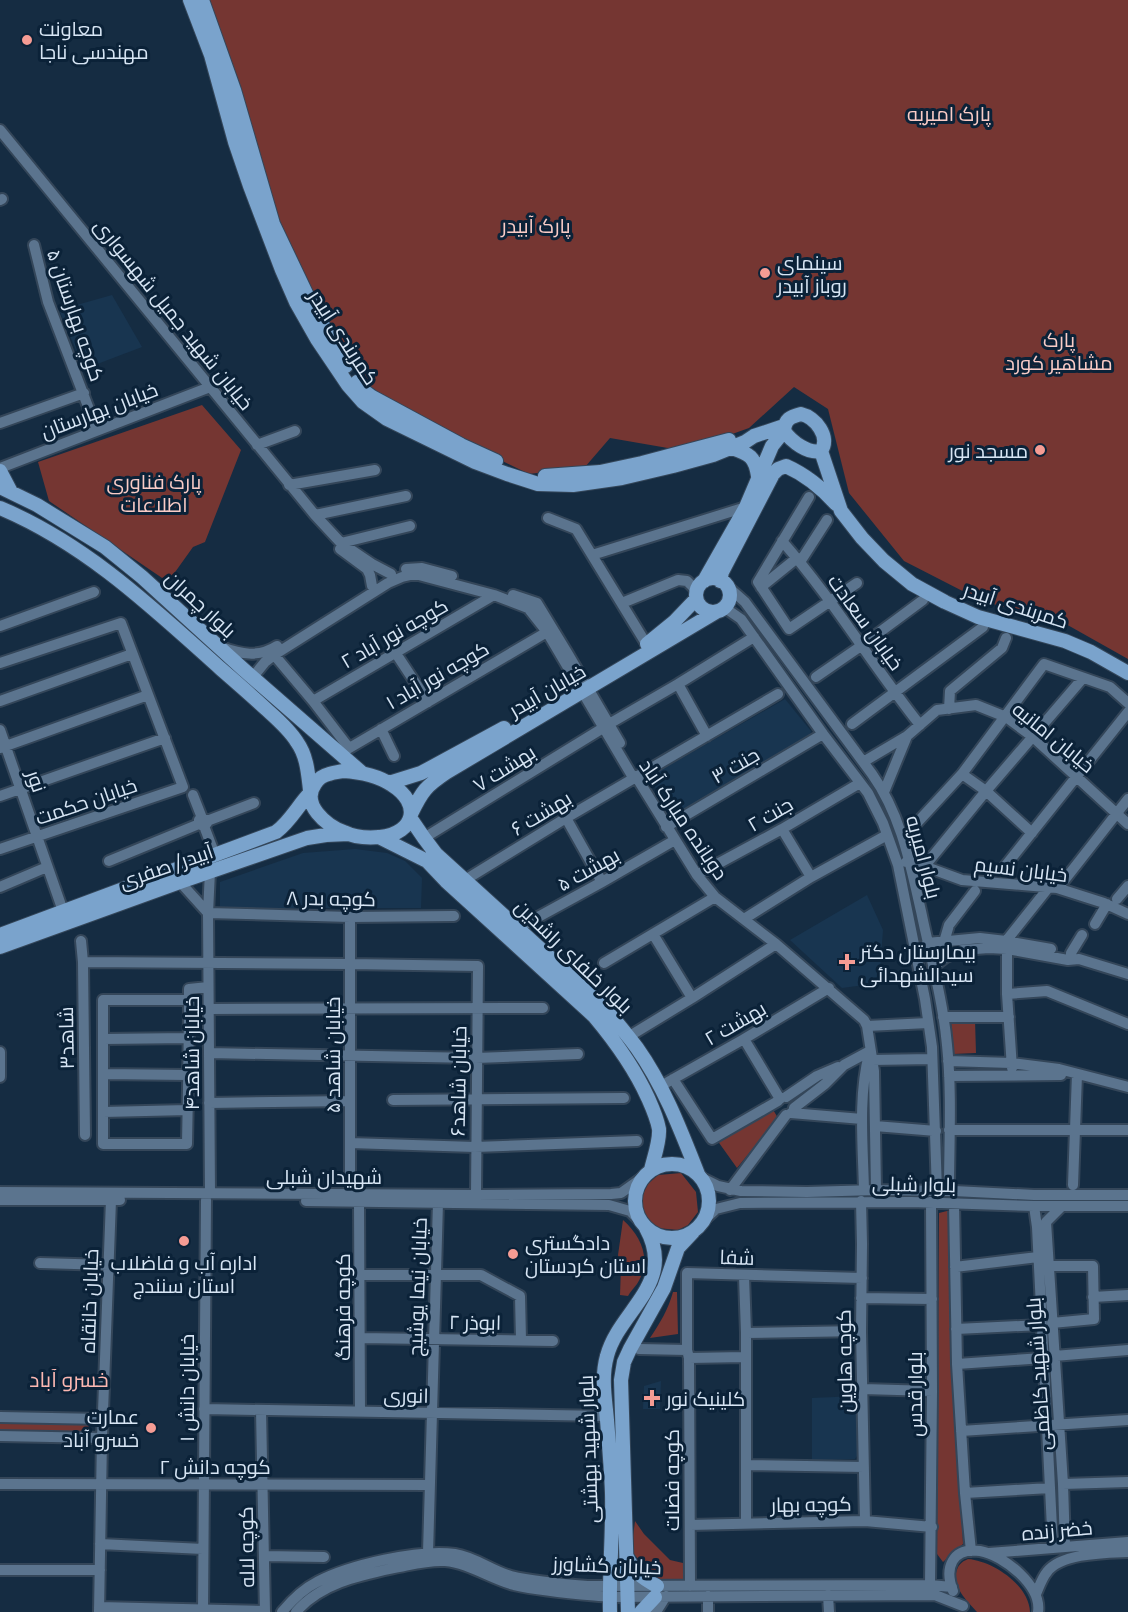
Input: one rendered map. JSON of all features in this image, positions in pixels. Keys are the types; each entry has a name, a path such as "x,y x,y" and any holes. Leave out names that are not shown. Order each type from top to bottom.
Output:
{"main road":[{"name":"کمربندی آبیدر","path":"190,0 211,55 242,164 282,270 296,302 317,339 348,385 363,402 387,419 475,462 538,484 573,485 622,478 713,455 746,442 754,436 784,428"},
{"name":"کمربندی آبیدر","path":"202,0 227,68 273,224 334,348 364,391 461,445 514,469 548,476 600,472 747,435 754,436"},
{"path":"806,415 822,433 824,446 821,451 815,452 806,449 789,437 784,428 786,420 790,417 806,415"},
{"name":"خیابان آبیدر","path":"411,816 419,796 430,783 647,645 674,622 699,590 746,507 772,446 784,428"},
{"path":"732,447 751,457 756,465 758,476"},
{"name":"کمربندی آبیدر","path":"821,451 841,511 884,561 912,584 978,617 1065,641 1091,652 1128,673"},
{"path":"724,584 710,579 699,590 701,608 706,611 719,610 729,600 722,572 773,474 778,469 786,466 811,480 841,511"},
{"path":"0,469 5,489"},
{"name":"بلوار چمران","path":"5,489 37,505 105,546 361,772"},
{"name":"بلوار چمران","path":"0,508 64,541 96,562 131,589 285,726 298,744 305,760 310,791"},
{"name":"خیابان آبیدر","path":"389,783 421,773 583,687 719,610"},
{"path":"298,744 305,746 312,742 314,736 311,729"},
{"path":"343,771 361,772 389,783 405,796 411,807 411,816 405,829 394,835 361,836 344,832 328,824 317,813 311,801 310,791 317,781 328,774 343,771"},
{"name":"آبیدر/ صفری","path":"0,934 276,832 291,818 310,791"},
{"name":"بلوار خلفای راشدین","path":"411,816 446,881 594,1016 612,1037 639,1077 659,1130 657,1148 646,1174"},
{"name":"آبیدر/ صفری","path":"0,947 307,838 349,834"},
{"name":"بلوار خلفای راشدین","path":"378,837 432,857 465,880 602,1005 628,1037 651,1071 700,1176"},
{"path":"659,1130 670,1135 677,1130 678,1125"},
{"path":"680,1164 700,1176 710,1199 704,1220 693,1232 674,1239 663,1238 642,1224 635,1209 634,1198 637,1187 646,1174 660,1165 680,1164"},
{"name":"بلوار شهید بهشتی","path":"610,1612 612,1495 604,1367 615,1337 647,1289 654,1267 655,1247 642,1224"},
{"name":"بلوار شهید بهشتی","path":"628,1612 621,1380 624,1362 654,1308 670,1273 678,1248 693,1232"},
{"path":"654,1267 662,1263 667,1264 670,1273"},
{"path":"627,1556 632,1567 659,1593 641,1612"}],"street":[{"name":"خیابان شهید جمیل شهسواری","path":"2,133 315,515 342,543 391,574"},
{"name":"کوچه بهارستان ۵","path":"33,245 48,302 97,430"},
{"name":"خیابان بهارستان","path":"0,469 210,387"},
{"path":"0,423 84,393"},
{"path":"257,445 295,431"},
{"path":"289,485 375,470"},
{"path":"315,515 406,496"},
{"path":"809,497 758,582 789,629 857,583"},
{"path":"592,555 746,507"},
{"name":"خیابان شهید جمیل شهسواری","path":"315,515 333,543 367,569 372,586"},
{"path":"548,518 576,529 647,645"},
{"path":"761,587 799,560 827,520"},
{"path":"342,543 410,525"},
{"name":"خیابان سعادت","path":"782,541 799,560 920,724"},
{"path":"252,678 272,653 372,586 401,570 422,568 537,603 583,687"},
{"path":"218,646 241,654 272,653 388,583 415,574 494,595 528,608 547,632 583,687"},
{"path":"622,603 678,580 687,581 699,590"},
{"name":"بلوار امیریه","path":"724,584 745,602 863,762 884,792 903,838 910,861 943,1017 949,1076 949,1191"},
{"path":"0,626 94,592"},
{"name":"کوچه نور آباد ۲","path":"313,701 494,595"},
{"path":"816,678 923,600"},
{"name":"بلوار امیریه","path":"719,610 728,610 741,619 823,735 868,793 887,835 898,865 925,999 933,1059 937,1191"},
{"path":"0,663 122,623 165,738 0,796"},
{"path":"852,724 983,627"},
{"name":"کوچه نور آباد ۱","path":"313,701 347,749 547,632"},
{"name":"بهشت ۷","path":"424,838 754,637"},
{"path":"949,709 950,691 1002,648 1006,638"},
{"path":"395,652 428,702"},
{"path":"272,653 313,701"},
{"path":"0,701 132,654"},
{"path":"903,838 962,774 1044,664 1110,687 1128,703"},
{"path":"928,862 1083,678"},
{"path":"678,684 707,736"},
{"name":"دوبانده مبارک آباد","path":"583,687 631,774 637,778 697,875 716,897 828,988 864,1020 867,1026"},
{"name":"بهشت ۶","path":"465,880 778,694"},
{"path":"3,747 148,695"},
{"name":"خیابان امانیه","path":"884,792 907,736 937,710 976,705 1006,717 1033,737 1128,824"},
{"path":"1002,870 1128,712"},
{"path":"381,729 394,756"},
{"name":"نور","path":"0,730 3,747 63,911"},
{"name":"جنت ۳","path":"666,827 823,735"},
{"path":"863,762 907,736"},
{"name":"خیابان حکمت","path":"0,849 183,787 165,738"},
{"path":"962,774 986,791 1032,832"},
{"name":"جنت ۲","path":"697,875 860,783"},
{"path":"193,795 215,855"},
{"path":"1063,882 1128,799"},
{"path":"109,861 254,803"},
{"path":"566,818 602,882"},
{"path":"782,829 811,877"},
{"path":"744,919 811,877 887,835"},
{"name":"بهشت ۵","path":"518,928 675,840"},
{"path":"898,865 910,861"},
{"name":"خیابان نسیم","path":"910,861 962,880 1057,888 1112,902 1128,914"},
{"path":"0,887 47,867"},
{"name":"خیابان شاهد۴","path":"208,1197 210,871"},
{"path":"180,882 208,913"},
{"path":"1095,924 1128,886"},
{"path":"1013,1076 1007,994 1007,945 1049,887"},
{"path":"944,942 949,925 975,891"},
{"path":"604,963 716,897"},
{"name":"کوچه بدر ۸","path":"208,913 350,917 454,916"},
{"name":"خیابان شاهد ۵","path":"350,917 350,1194"},
{"path":"653,934 692,998"},
{"path":"927,943 980,938 1068,960 1075,956 1082,935"},
{"name":"شاهد۳","path":"81,941 85,1135"},
{"path":"628,1037 776,944"},
{"path":"933,968 946,957 962,950 1007,945"},
{"path":"1075,956 1126,971"},
{"path":"83,962 350,964"},
{"name":"خیابان شاهد۶","path":"350,964 478,966 476,1195"},
{"path":"189,1000 103,1000 103,1144 187,1144 189,1038 189,1000 189,989 208,987"},
{"name":"بهشت ۲","path":"659,1087 828,988"},
{"path":"1007,994 1047,991 1128,1024"},
{"path":"925,999 939,996"},
{"path":"208,1009 543,1008"},
{"path":"943,1017 1009,1017"},
{"path":"876,1190 874,1071 867,1026 928,1023"},
{"path":"103,1039 189,1038"},
{"path":"744,1039 781,1099 793,1102 790,1112"},
{"path":"0,1052 0,1077"},
{"path":"209,1053 476,1058 578,1054"},
{"path":"862,1196 862,1119 866,1066 871,1055"},
{"path":"673,1079 712,1139 817,1076 871,1055 933,1059"},
{"path":"948,1061 1011,1063 1059,1069 1128,1087"},
{"path":"730,1190 790,1112 825,1084 844,1065"},
{"path":"103,1074 188,1074"},
{"path":"949,1076 1077,1074"},
{"path":"1072,1185 1077,1074"},
{"path":"393,1101 624,1098"},
{"path":"781,1099 777,1109 780,1113 862,1119"},
{"path":"209,1102 350,1101"},
{"path":"103,1112 188,1110"},
{"path":"875,1126 936,1131"},
{"path":"949,1130 1128,1130"},
{"path":"350,1143 475,1147 637,1141"},
{"name":"شهیدان شبلی","path":"0,1192 438,1203 590,1199 621,1193 646,1174"},
{"name":"بلوار شبلی","path":"700,1176 730,1190 807,1192 954,1203 1128,1206"},
{"name":"بلوار شبلی","path":"704,1220 716,1209 740,1203 862,1196 876,1190 1034,1195 1128,1195"},
{"name":"شهیدان شبلی","path":"0,1200 111,1200 350,1194 590,1199 630,1211 642,1224"},
{"name":"کوچه هاوین","path":"862,1196 861,1331 865,1521"},
{"name":"خیابان دانش ۱","path":"203,1611 208,1197"},
{"name":"خیابان خانقاه","path":"99,1610 102,1419 111,1200"},
{"name":"کوچه فرهنگ","path":"359,1202 360,1412"},
{"name":"بلوار قدس","path":"930,1585 933,1391 931,1202"},
{"name":"خیابان نیما یوشیج","path":"428,1557 438,1203"},
{"path":"950,1584 949,1568 953,1560 971,1551 957,1364 954,1203"},
{"name":"بلوار شهید کاظمی","path":"1034,1206 1049,1357 1059,1424 1065,1547"},
{"name":"بلوار شهید کاظمی","path":"1047,1324 1049,1266 1046,1222 1062,1206"},
{"path":"955,1267 1038,1257"},
{"path":"40,1263 109,1265"},
{"path":"956,1329 1094,1319 1092,1266 1049,1266"},
{"name":"شفا","path":"688,1354 687,1274 862,1278"},
{"path":"360,1275 481,1275 520,1296 521,1340"},
{"path":"744,1276 746,1524"},
{"path":"1093,1297 1128,1294"},
{"path":"861,1298 932,1299"},
{"path":"746,1333 861,1331"},
{"name":"ابوذر ۲","path":"360,1338 553,1341"},
{"path":"639,1349 745,1357"},
{"path":"957,1364 1128,1350"},
{"name":"کوچه فضات","path":"688,1354 690,1586"},
{"name":"بلوار شهید کاظمی","path":"1049,1357 1047,1425 1053,1548"},
{"path":"863,1389 933,1391"},
{"name":"انوری","path":"204,1409 607,1416"},
{"name":"کوچه لاله","path":"261,1410 265,1612"},
{"path":"0,1417 102,1419"},
{"path":"961,1431 1128,1420"},
{"path":"0,1436 102,1438"},
{"path":"746,1465 864,1467"},
{"path":"1063,1484 1128,1482"},
{"name":"کوچه دانش ۲","path":"0,1484 430,1485"},
{"path":"965,1493 1050,1488"},
{"name":"کوچه بهار","path":"690,1525 865,1521 932,1527"},
{"name":"خضر زنده","path":"971,1551 989,1553 1128,1542"},
{"path":"100,1544 203,1550"},
{"name":"خضر زنده","path":"1036,1594 1047,1571 1063,1560 1110,1552 1128,1552"},
{"path":"989,1553 1008,1564 1028,1582 1039,1601 1039,1610"},
{"name":"خیابان کشاورز","path":"282,1612 304,1590 331,1575 372,1563 456,1554 512,1576 610,1592 708,1596 828,1595 851,1590 950,1584"},
{"path":"264,1556 324,1557"},
{"name":"خیابان کشاورز","path":"296,1612 317,1593 336,1584 428,1557"},
{"path":"931,1559 950,1584 964,1610"},
{"path":"0,1570 100,1570"},
{"name":"خیابان کشاورز","path":"659,1593 690,1586 851,1590 935,1595 964,1610"},
{"path":"656,1612 659,1593"},
{"path":"828,1595 829,1612"},
{"path":"708,1596 708,1612"},
{"path":"99,1610 265,1612"}],"shaded area":[{"path":"112,295 142,347 84,369 59,310"},
{"path":"785,699 811,731 810,736 673,817 649,777"},
{"path":"355,849 387,853 405,861 422,878 421,908 220,908 220,882 303,853"},
{"name":"بیمارستان دکتر سیدالشهدائی","path":"867,895 883,930 879,983 842,988 790,940"},
{"name":"کلینیک نور","path":"661,1381 660,1409 643,1409 644,1386"},
{"path":"857,1396 857,1456 855,1459 812,1460 812,1398"}],"green space":[{"name":"پارک آبیدر","path":"196,0 1128,0 1128,659 1064,623 982,601 904,561 849,493 828,409 794,387 749,428 685,451 610,438 585,467 529,474 428,425 366,389 270,214"},
{"name":"پارک فناوری اطلاعات","path":"202,405 241,450 205,542 193,547 168,582 49,501 38,462"},
{"path":"975,1020 976,1053 953,1054 951,1021"},
{"path":"772,1108 778,1118 737,1168 717,1140"},
{"path":"681,1173 696,1192 698,1212 688,1225 678,1230 657,1228 647,1220 642,1207 642,1196 648,1184 658,1175"},
{"path":"951,1210 963,1544 943,1562 937,1554 939,1213"},
{"path":"623,1220 640,1241 644,1258 641,1275 628,1296 620,1295 621,1266 618,1255"},
{"path":"673,1292 677,1292 678,1334 650,1338 669,1305"},
{"path":"0,1419 89,1421 89,1437 0,1434"},
{"path":"635,1521 644,1534 670,1560 683,1563 683,1580 659,1581 631,1551"},
{"path":"968,1559 988,1564 1008,1576 1023,1593 1030,1612 977,1612 962,1594 956,1579 959,1566"}],"place":[{"name":"معاونت مهندسی ناجا","path":"27,40"},
{"name":"سینمای روباز آبیدر","path":"765,273"},
{"name":"مسجد نور","path":"1040,450"},
{"name":"بیمارستان دکتر سیدالشهدائی","path":"847,962"},
{"name":"اداره آب و فاضلاب استان سنندج","path":"184,1241"},
{"name":"دادگستری استان کردستان","path":"513,1254"},
{"name":"کلینیک نور","path":"652,1398"},
{"name":"عمارت خسرو آباد","path":"151,1428"}],"district":[{"name":"خسرو آباد","path":"69,1379"}],"park label":[{"name":"پارک امیریه","path":"949,113"},
{"name":"پارک مشاهیر کورد","path":"1059,350"}]}
